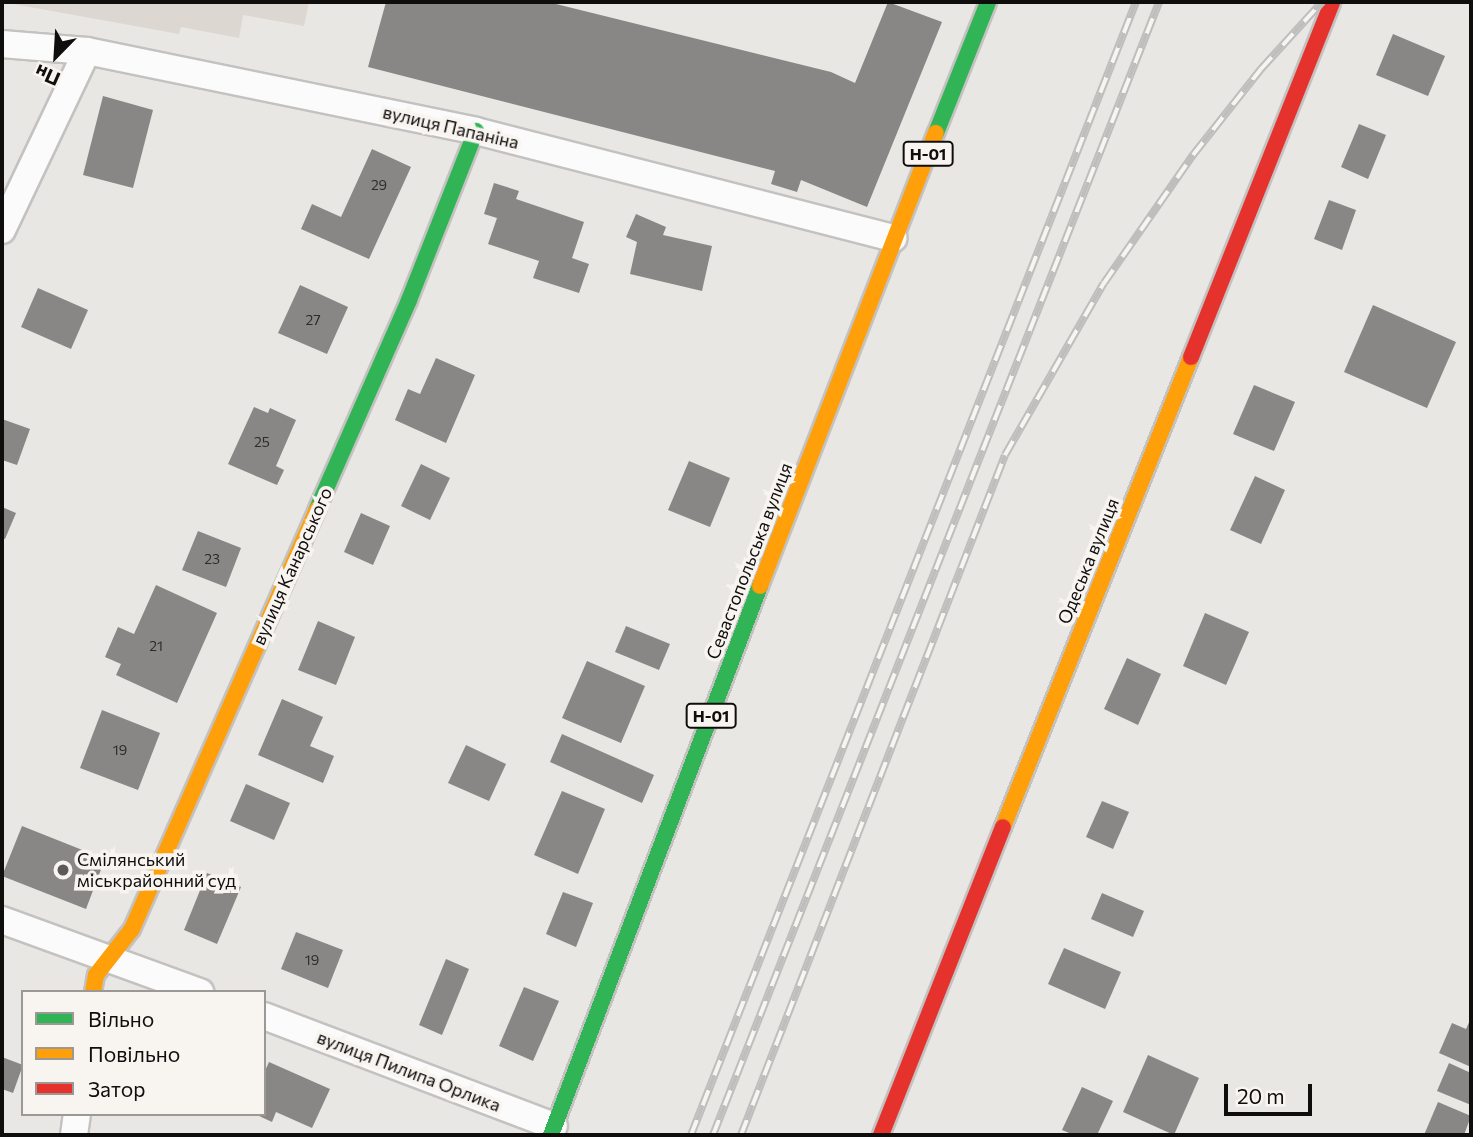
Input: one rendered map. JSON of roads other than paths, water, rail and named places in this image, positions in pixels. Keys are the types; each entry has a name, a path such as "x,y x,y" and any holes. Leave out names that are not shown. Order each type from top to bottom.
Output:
{"street":[{"name":"Севастопольська вулиця","path":"553,1131 894,238 988,2"},
{"name":"Одеська вулиця","path":"881,1135 1332,2"},
{"name":"вулиця Папаніна","path":"2,44 86,51 476,131 894,238"},
{"path":"2,230 86,51"},
{"name":"вулиця Канарського","path":"93,990 96,975 132,929 409,300 476,131"},
{"path":"2,920 195,990"},
{"name":"вулиця Пилипа Орлика","path":"266,1017 553,1131"},
{"path":"74,1135 77,1116"}],"railway":[{"path":"691,1135 1136,2"},
{"path":"713,1135 1159,2"},
{"path":"741,1135 1005,455 1104,283 1193,155 1261,69 1322,2"}],"place":[{"name":"Смілянський міськрайонний суд","path":"63,870"}]}
